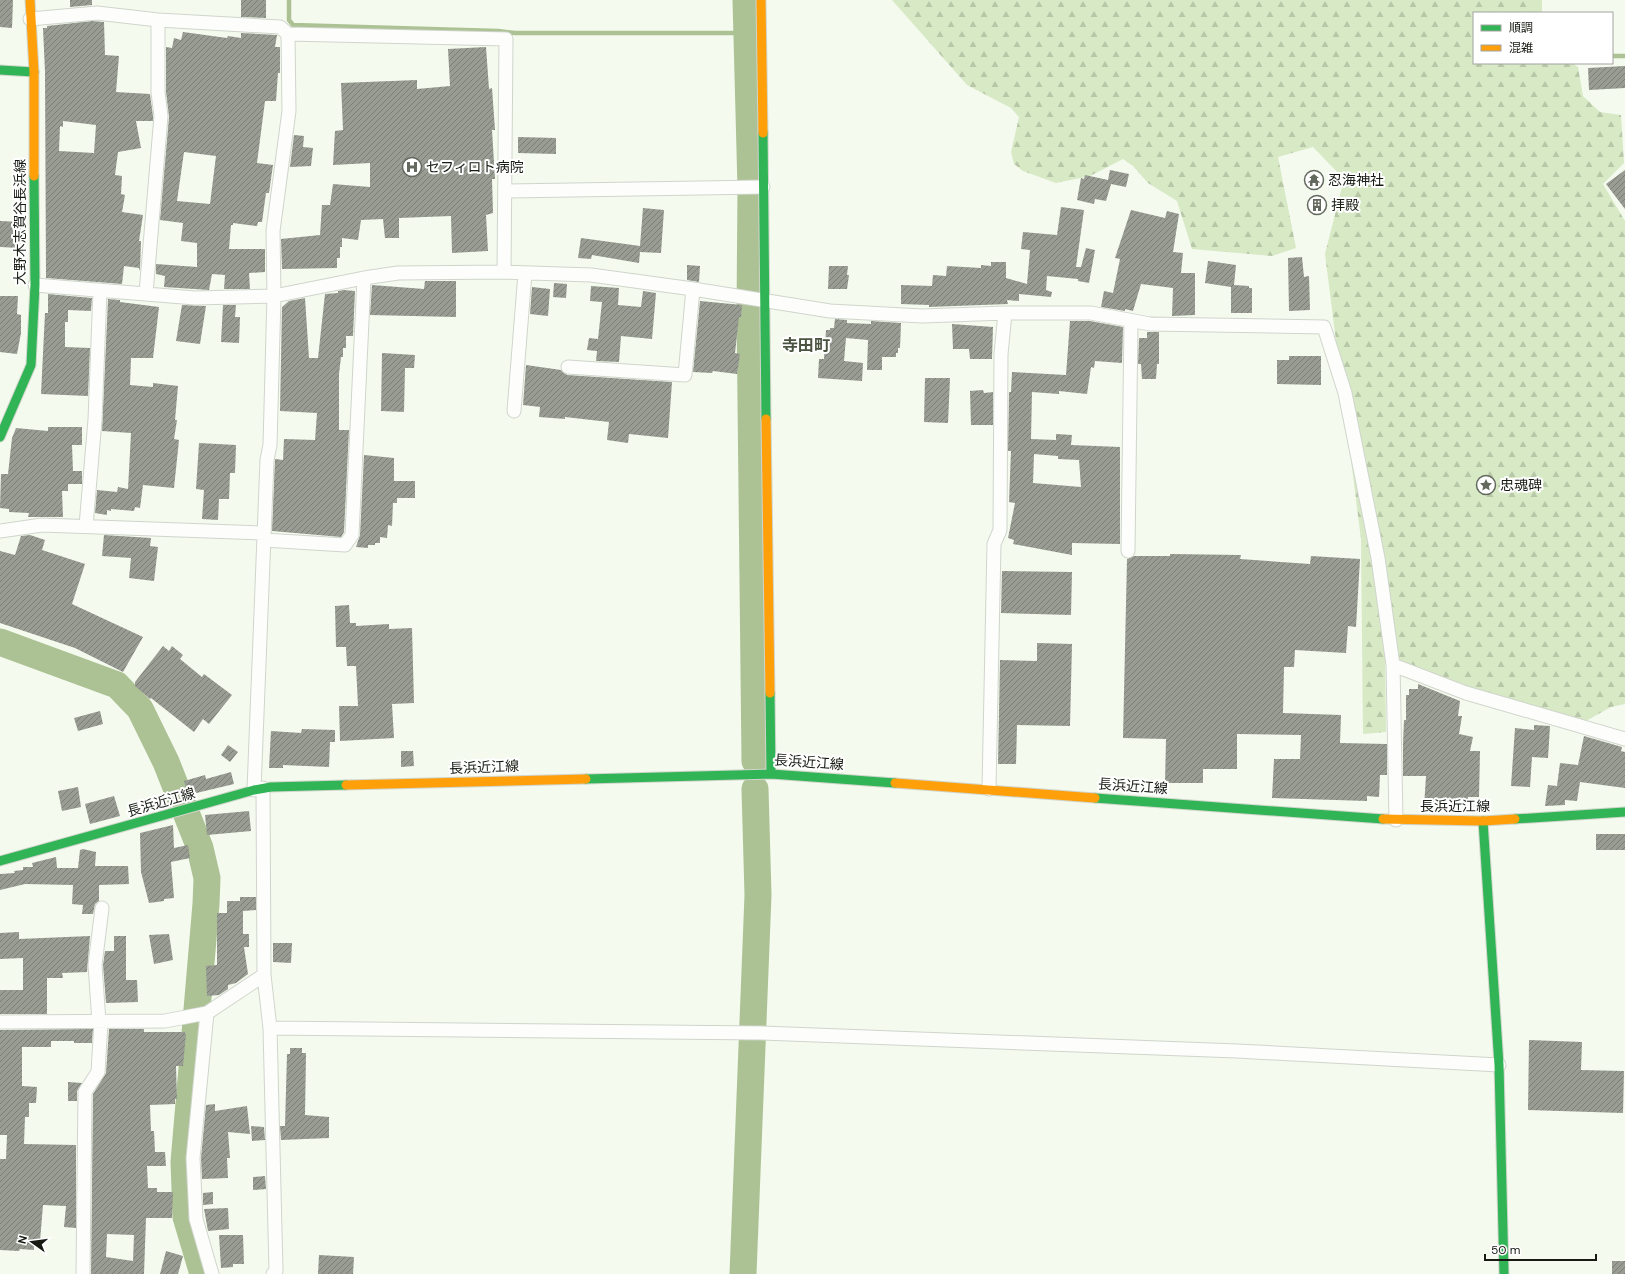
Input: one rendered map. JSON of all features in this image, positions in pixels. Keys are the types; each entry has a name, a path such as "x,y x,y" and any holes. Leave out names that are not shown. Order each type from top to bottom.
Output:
{"main road":[{"name":"大野木志賀谷長浜線","path":"0,437 31,365 35,285 34,72 30,0"},
{"path":"761,0 755,188 762,299 771,774"},
{"path":"0,70 34,72"},
{"name":"長浜近江線","path":"0,861 259,789 771,774 1396,820 1483,821 1625,812"},
{"path":"1483,821 1499,1065 1504,1274"}],"street":[{"path":"30,19 97,13 158,20 280,27 288,34 506,39 506,191 504,272"},
{"path":"146,293 161,116 158,92 158,20"},
{"path":"273,1274 276,1271 270,1028 264,975 259,789 264,537 267,460 270,445 274,296 273,231 289,111 288,34"},
{"path":"506,191 755,188"},
{"path":"35,285 195,298 274,296 364,278 398,273 504,272 592,275 693,288 745,298 762,299 830,311 922,316 1005,312 1091,313 1150,324 1324,328 1345,393 1378,558 1393,665 1396,820"},
{"path":"514,412 525,273"},
{"path":"0,531 42,525 86,526 264,537 345,545 352,535 364,278"},
{"path":"568,367 685,375 693,288"},
{"path":"86,526 95,420 100,290"},
{"path":"989,789 994,544 1000,530 1001,354 1005,312"},
{"path":"1128,550 1131,320"},
{"path":"1393,665 1466,693 1625,739"},
{"path":"83,1274 84,1092 98,1072 100,1022 94,965 102,908"},
{"path":"0,1022 165,1021 200,1014 264,975"},
{"path":"200,1014 193,1158 196,1219 212,1274"},
{"path":"270,1028 751,1032 1237,1051 1499,1065"}],"green space":[{"path":"892,0 1542,0 1542,12 1473,12 1473,64 1574,64 1578,67 1583,96 1600,112 1621,115 1624,163 1603,184 1625,221 1625,704 1611,707 1586,721 1533,709 1385,657 1386,732 1363,734 1361,539 1325,254 1344,179 1313,147 1278,157 1296,248 1272,256 1192,249 1177,201 1148,183 1133,166 1123,159 1090,176 1056,183 1023,171 1014,164 1011,152 1019,117 1011,108 967,85"}],"building":[{"path":"0,0 13,0 12,28 0,27"},
{"path":"70,0 92,0 92,5 70,7"},
{"path":"241,0 266,0 266,18 241,17"},
{"path":"92,21 104,22 105,55 119,56 116,92 150,94 153,121 136,121 141,148 118,152 115,175 122,176 121,194 125,195 122,212 143,215 139,241 141,241 140,271 139,268 124,266 122,284 46,278 45,72 43,28 47,28 47,26","holes":["63,121 96,125 94,153 59,151 60,126 63,127"]},
{"path":"183,32 227,38 228,36 241,38 241,33 277,35 275,47 280,47 280,73 278,73 276,101 265,101 257,163 273,165 269,193 266,193 262,222 258,222 257,226 233,223 233,225 231,225 229,249 265,249 265,272 249,273 250,289 224,289 225,275 212,274 209,290 164,287 165,276 156,274 156,264 197,267 197,243 181,241 183,223 160,220 169,117 166,92 166,47 172,48 174,38 181,40","holes":["184,152 216,156 210,204 177,201"]},
{"name":"セフィロト病院","path":"486,47 489,89 492,88 495,130 492,130 495,179 492,179 493,213 486,215 488,251 452,253 451,216 399,218 399,238 385,238 383,219 361,220 358,240 342,238 340,258 337,258 337,268 282,269 281,239 320,235 322,205 330,205 333,184 370,187 370,163 333,165 335,131 343,130 341,83 417,80 417,89 450,86 448,49"},
{"path":"1625,66 1625,88 1589,90 1588,68"},
{"path":"294,135 304,136 303,147 313,148 311,166 290,167"},
{"path":"518,137 556,138 556,154 518,153"},
{"path":"1110,170 1129,174 1126,187 1111,184 1106,201 1095,199 1094,204 1077,200 1081,178 1084,179 1085,175 1108,180"},
{"path":"1625,170 1625,209 1606,184"},
{"path":"1061,207 1084,210 1076,267 1081,267 1086,248 1095,250 1089,283 1078,281 1078,279 1047,276 1046,290 1052,292 1051,297 1019,294 1019,301 1007,300 1008,304 929,307 929,305 901,304 901,285 932,286 933,275 946,276 947,266 981,268 981,265 991,266 991,262 1006,262 1006,278 1027,284 1030,250 1021,249 1023,232 1057,235"},
{"path":"643,208 664,210 661,253 640,252 639,263 592,255 591,259 578,258 581,238 640,246"},
{"path":"1131,210 1165,218 1167,211 1179,214 1173,252 1183,253 1181,273 1195,273 1195,315 1172,316 1173,288 1141,284 1133,311 1101,307 1104,291 1113,293 1120,259 1115,258"},
{"path":"0,221 21,222 20,248 0,247"},
{"path":"1302,257 1304,277 1309,276 1310,310 1289,311 1288,258"},
{"path":"1208,261 1236,265 1234,285 1249,286 1249,288 1252,288 1252,313 1231,313 1231,287 1205,283"},
{"path":"687,265 700,266 699,282 687,280"},
{"path":"829,266 848,266 847,275 849,275 847,289 828,289"},
{"path":"425,281 456,281 456,317 370,315 372,285 424,289"},
{"path":"554,283 567,284 566,298 553,297"},
{"path":"591,286 619,288 618,305 641,307 643,291 656,293 652,339 621,336 619,362 596,361 597,351 587,350 589,338 598,339 602,302 590,301"},
{"path":"532,287 550,289 548,316 530,314"},
{"path":"338,291 355,291 353,336 346,336 346,348 343,348 343,357 341,357 339,374 339,430 349,430 344,532 341,537 272,531 275,459 283,460 284,439 315,440 317,413 280,411 282,307 289,301 305,298 309,358 318,358 325,294 338,293"},
{"path":"48,294 92,298 91,311 68,310 68,322 65,322 65,347 90,348 88,396 41,394 45,313 48,313"},
{"path":"0,296 18,296 17,314 21,315 21,333 17,354 0,352"},
{"path":"108,299 159,307 153,358 131,358 130,385 153,387 153,383 178,386 175,420 177,420 174,439 179,440 174,488 143,485 140,508 135,507 134,511 111,509 111,511 107,510 107,515 95,513 97,490 117,492 118,487 128,489 131,433 102,431"},
{"path":"700,301 742,305 741,317 739,317 735,353 740,354 737,374 713,371 712,373 693,372"},
{"path":"182,305 206,306 200,344 176,341"},
{"path":"223,305 236,305 235,317 240,317 239,343 221,342"},
{"path":"835,319 847,320 847,323 871,324 871,321 901,323 900,348 898,348 896,357 882,357 882,370 867,370 868,340 846,338 844,361 863,363 862,381 818,378 819,359 824,359 826,330 834,328"},
{"path":"1070,321 1090,321 1123,327 1122,363 1095,361 1094,368 1091,367 1087,394 1059,391 1059,394 1032,392 1031,439 1056,440 1056,434 1072,435 1071,445 1120,447 1120,544 1072,543 1072,555 1013,544 1014,540 1008,538 1015,503 1009,502 1011,451 1008,451 1009,392 1011,392 1012,372 1066,375","holes":["1034,454 1058,456 1058,459 1079,460 1081,487 1033,483"]},
{"path":"952,324 993,327 992,359 970,359 969,349 953,349"},
{"path":"1147,332 1159,332 1159,364 1157,364 1156,379 1142,379 1141,364 1138,364 1139,338 1147,338"},
{"path":"382,353 415,355 414,368 405,368 404,412 381,411"},
{"path":"1289,356 1321,356 1321,385 1277,384 1277,360 1289,360"},
{"path":"526,365 561,370 567,375 672,382 668,438 629,434 628,443 607,440 609,422 565,417 565,419 539,417 540,407 523,405"},
{"path":"925,378 950,378 948,423 924,422"},
{"path":"983,390 984,393 993,392 993,425 971,425 970,391"},
{"path":"48,427 82,427 82,445 72,445 73,471 82,471 82,484 68,484 68,491 62,491 63,517 28,517 29,513 9,512 9,509 0,508 1,474 8,474 12,438 16,428 48,431"},
{"path":"199,443 236,445 235,473 230,473 229,499 219,499 218,520 202,519 204,490 196,489"},
{"path":"364,455 394,458 394,481 415,481 415,498 397,498 397,503 393,503 392,526 388,525 387,538 380,537 380,543 368,545 368,548 356,547 360,535"},
{"path":"30,535 45,540 42,550 85,564 72,604 143,637 123,672 75,648 0,623 0,551 15,555 21,536"},
{"path":"104,535 151,538 150,546 158,547 154,581 129,578 131,558 102,556"},
{"path":"1170,554 1241,555 1240,559 1310,564 1311,556 1360,559 1356,627 1348,626 1346,653 1295,650 1294,667 1284,667 1283,713 1341,715 1340,743 1387,744 1387,775 1380,775 1379,797 1367,796 1367,801 1272,798 1274,759 1300,759 1301,735 1237,734 1237,769 1203,769 1203,783 1165,783 1166,739 1123,738 1127,559 1134,556 1170,556"},
{"path":"1002,571 1072,572 1071,615 1001,613"},
{"path":"349,605 350,623 356,623 356,626 389,624 389,629 412,628 414,703 392,704 394,738 340,741 339,706 358,706 356,666 347,666 346,647 336,647 335,606"},
{"path":"1037,643 1072,644 1070,726 1017,725 1016,764 998,764 1000,660 1037,661"},
{"path":"163,646 169,651 172,646 183,655 180,659 202,677 204,674 232,695 209,724 203,719 194,732 135,686 135,682"},
{"path":"1418,684 1460,701 1458,716 1462,716 1459,734 1473,737 1470,751 1480,751 1479,797 1468,797 1468,800 1443,800 1442,808 1424,807 1426,776 1403,776 1406,695 1409,695 1409,689 1418,689"},
{"path":"100,711 103,724 78,731 74,718"},
{"path":"1534,725 1550,726 1548,758 1532,757 1530,787 1511,786 1515,728 1534,730"},
{"path":"302,729 335,730 335,742 330,742 329,767 283,765 283,768 269,768 271,731 301,733"},
{"path":"1584,736 1622,747 1621,751 1625,752 1625,788 1580,782 1577,801 1565,800 1565,805 1545,806 1548,785 1557,786 1560,763 1578,765"},
{"path":"228,745 238,752 230,762 221,755"},
{"path":"401,751 413,751 414,766 401,767"},
{"path":"231,772 234,784 188,795 184,781 205,775 206,779"},
{"path":"78,787 81,807 62,811 58,791"},
{"path":"114,796 120,816 90,824 85,804"},
{"path":"249,811 251,831 207,835 205,815"},
{"path":"173,825 174,848 188,845 190,858 171,862 174,898 149,903 141,872 140,833"},
{"path":"1596,834 1625,834 1625,850 1596,850"},
{"path":"83,849 96,852 95,866 128,866 129,884 99,885 99,901 95,904 93,914 82,914 83,905 72,904 73,885 25,884 0,890 0,874 15,873 14,871 23,870 23,867 33,867 32,863 56,857 57,868 78,868 80,850"},
{"path":"240,897 256,897 256,910 243,911 243,934 249,934 249,947 244,947 248,974 236,983 228,985 228,989 219,995 207,996 206,966 217,965 217,913 227,913 227,901 240,901"},
{"path":"19,932 19,939 90,936 87,972 62,973 63,978 47,978 47,1014 0,1014 0,990 23,990 23,958 0,959 0,933"},
{"path":"169,934 173,960 154,964 149,935"},
{"path":"114,936 126,936 126,980 137,980 138,1002 106,1003 103,965 105,951 114,951"},
{"path":"273,943 292,943 291,963 273,962"},
{"path":"93,1029 92,1043 51,1041 51,1047 22,1047 22,1086 37,1087 36,1103 29,1103 29,1117 25,1117 24,1144 76,1145 76,1228 64,1227 66,1206 43,1205 40,1241 34,1241 34,1250 0,1250 0,1159 6,1159 7,1135 0,1135 0,1030"},
{"path":"109,1029 144,1029 144,1032 185,1032 183,1066 176,1066 177,1099 175,1099 175,1104 150,1105 151,1131 154,1131 155,1152 165,1152 166,1166 147,1166 148,1188 157,1188 157,1192 173,1192 172,1218 146,1218 144,1274 91,1274 93,1094 106,1073","holes":["107,1234 134,1235 133,1261 106,1257"]},
{"path":"1529,1040 1582,1042 1581,1070 1624,1071 1623,1113 1528,1110"},
{"path":"290,1048 302,1048 302,1053 306,1053 305,1115 329,1117 329,1138 281,1140 280,1126 285,1126 287,1054 290,1054"},
{"path":"68,1082 82,1083 77,1091 77,1101 68,1101"},
{"path":"215,1104 215,1111 247,1106 250,1134 228,1132 230,1158 227,1158 228,1178 202,1179 201,1158 206,1105"},
{"path":"251,1126 264,1127 265,1140 252,1141"},
{"path":"265,1176 266,1189 253,1190 253,1177"},
{"path":"213,1192 213,1204 203,1205 203,1193"},
{"path":"228,1208 229,1229 208,1231 204,1209"},
{"path":"219,1235 243,1235 244,1264 233,1264 233,1267 221,1268"},
{"path":"166,1251 183,1256 178,1274 160,1274"},
{"path":"319,1255 354,1257 353,1274 318,1274"},
{"path":"1612,1261 1625,1261 1625,1274 1612,1274"}],"waterway":[{"path":"289,0 289,20 293,25 498,31 515,33 747,33"},
{"path":"746,0 751,188 750,312 755,761"},
{"path":"1613,56 1625,56"},
{"path":"0,642 117,685 140,709 166,762 200,848 207,878 206,904 184,1162 186,1217 203,1274"},
{"path":"743,1274 758,895 755,789"}],"traffic: fast":[{"path":"0,70 34,72"},
{"path":"763,133 766,419"},
{"path":"0,437 31,365 35,285 34,176"},
{"path":"770,693 771,774"},
{"path":"586,779 771,774 895,783"},
{"path":"0,861 254,790 271,787 346,785"},
{"path":"1095,798 1383,819"},
{"path":"1515,819 1625,812"},
{"path":"1483,821 1499,1065 1504,1274"}],"traffic: slow":[{"path":"30,0 34,72 34,176"},
{"path":"761,0 763,133"},
{"path":"766,419 770,693"},
{"path":"346,785 586,779"},
{"path":"895,783 1095,798"},
{"path":"1383,819 1483,821 1515,819"}],"place":[{"name":"セフィロト病院","path":"412,167"},
{"name":"忍海神社","path":"1314,180"},
{"name":"拝殿","path":"1317,205"},
{"name":"忠魂碑","path":"1486,485"}],"district":[{"name":"寺田町","path":"806,345"}]}
